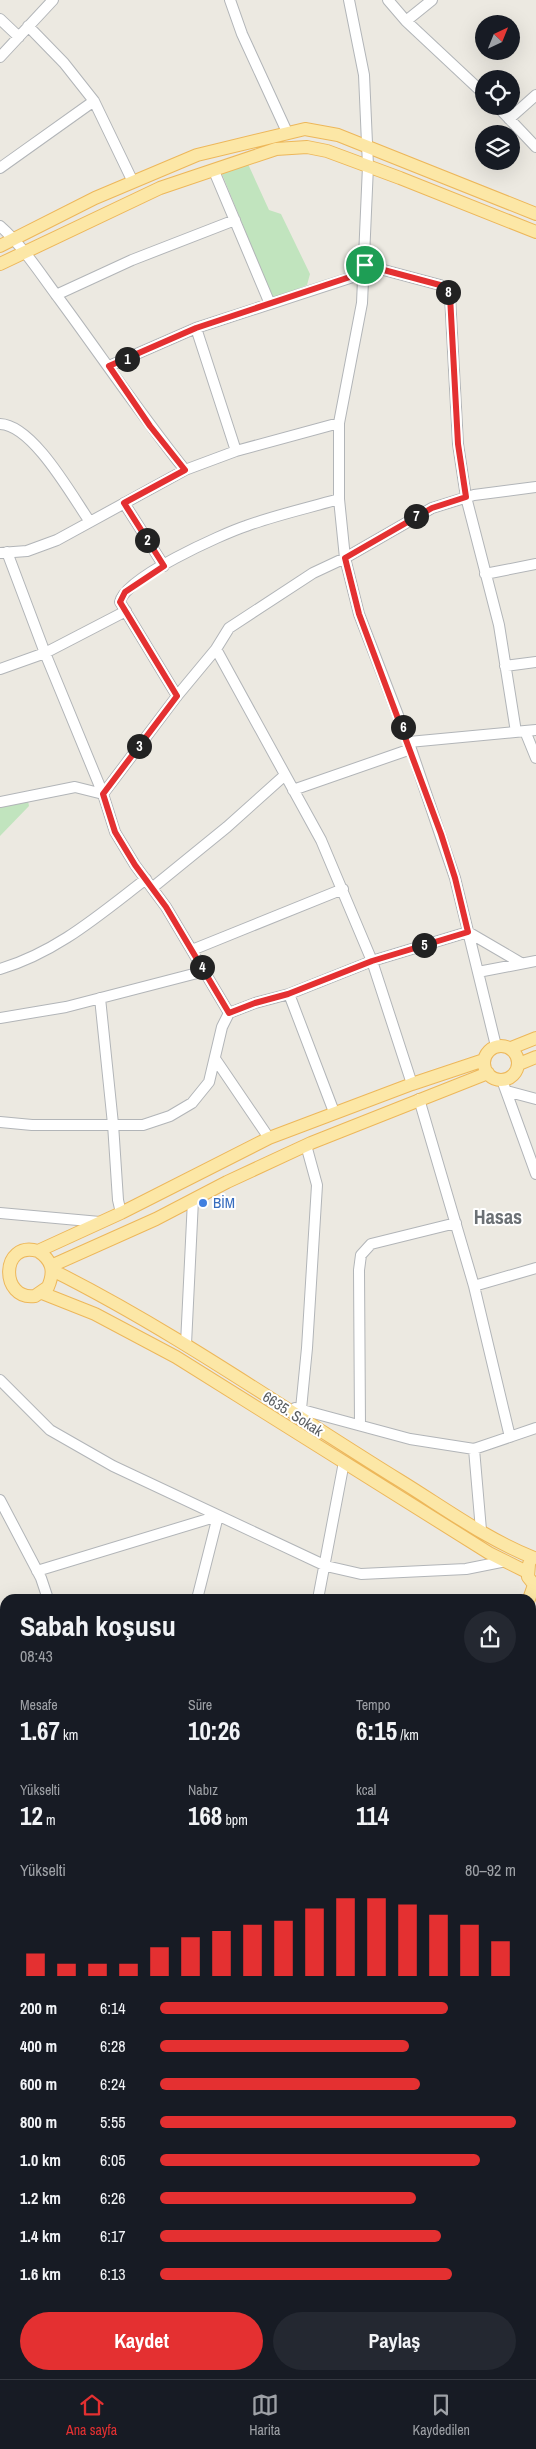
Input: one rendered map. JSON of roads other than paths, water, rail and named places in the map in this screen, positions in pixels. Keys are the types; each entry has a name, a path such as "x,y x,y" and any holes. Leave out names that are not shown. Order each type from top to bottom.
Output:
{"main road":[{"path":"0,246 133,182 197,156 305,129 338,135 366,148 536,214"},
{"path":"0,264 160,188 276,149 307,147 327,151 368,166 536,232"},
{"path":"536,1038 511,1048 496,1046 488,1051 484,1060 488,1073 504,1085 519,1064 536,1057"},
{"path":"511,1048 517,1054 519,1064"},
{"path":"38,1251 121,1213 269,1138 334,1112 484,1060"},
{"path":"52,1268 306,1145 488,1073"},
{"path":"21,1250 38,1251 45,1255 52,1268 48,1287 42,1293 26,1297 11,1290 3,1282 4,1267 14,1253 21,1250"},
{"path":"0,1251 14,1253"},
{"name":"6635. Sokak","path":"52,1268 186,1344 480,1530 535,1557"},
{"name":"6635. Sokak","path":"42,1293 95,1314 168,1352 489,1554 527,1572"},
{"path":"535,1557 527,1572 535,1586"}],"street":[{"path":"0,57 53,0"},
{"path":"230,0 242,34 287,132"},
{"path":"349,0 364,75 368,166 365,269 356,337 339,423 339,499 345,558 359,614 410,745 455,878 496,1046"},
{"path":"388,0 406,21 475,86"},
{"path":"406,21 432,0"},
{"path":"0,19 19,36"},
{"path":"28,26 64,63 94,101 133,182"},
{"path":"509,119 536,95"},
{"path":"0,168 94,101"},
{"path":"505,115 536,147"},
{"path":"214,171 270,304"},
{"path":"56,295 132,260 235,220"},
{"path":"0,226 14,238 24,251 109,366 150,426 185,470"},
{"path":"109,366 196,328 270,304 365,269 440,285 446,289 450,296 458,444 466,497 498,625 505,666 521,731 536,758"},
{"path":"196,328 236,451"},
{"path":"229,1013 192,950 115,832 103,794 4,553 27,551 49,543 185,470 236,451 339,423"},
{"path":"0,424 9,424 23,433 40,451 90,522"},
{"path":"103,794 177,696 216,649 229,628 313,573 345,558 432,508 466,497 536,487"},
{"path":"177,696 120,602 125,592 192,549 246,526 339,499"},
{"path":"124,503 164,566"},
{"path":"486,574 536,564"},
{"path":"0,670 45,653 126,611"},
{"path":"216,649 321,840 372,961 412,1084"},
{"path":"505,666 536,662"},
{"path":"293,790 410,745 536,730"},
{"path":"0,969 28,960 58,944 149,884 227,827 285,775"},
{"path":"0,802 76,787 103,794"},
{"path":"192,950 343,889"},
{"path":"0,1122 32,1125 143,1125 170,1116 192,1104 209,1082 216,1060 222,1027 229,1013 255,1003 288,994 372,961 468,932 522,963"},
{"path":"478,972 536,961"},
{"path":"0,1018 66,1007 205,971"},
{"path":"288,994 334,1112"},
{"path":"100,998 114,1124 118,1200 121,1213"},
{"path":"216,1060 269,1138"},
{"path":"504,1085 536,1099"},
{"path":"504,1085 536,1174"},
{"path":"420,1099 474,1286 510,1437"},
{"path":"301,1409 307,1348 316,1185 306,1145"},
{"path":"186,1344 192,1200"},
{"path":"0,1213 102,1222"},
{"path":"360,1425 359,1270 361,1255 370,1244 456,1223"},
{"path":"474,1286 536,1268"},
{"path":"0,1380 50,1430 113,1466 326,1566 361,1574 466,1569 506,1561"},
{"path":"282,1406 301,1409 410,1439 474,1449 536,1428"},
{"path":"474,1449 480,1530"},
{"path":"319,1594 326,1566 344,1462"},
{"path":"0,1500 37,1571 46,1594"},
{"path":"37,1571 218,1516"},
{"path":"198,1594 218,1516"}],"place":[{"name":"BİM","path":"203,1203"}],"district":[{"name":"Hasas","path":"498,1217"}]}
